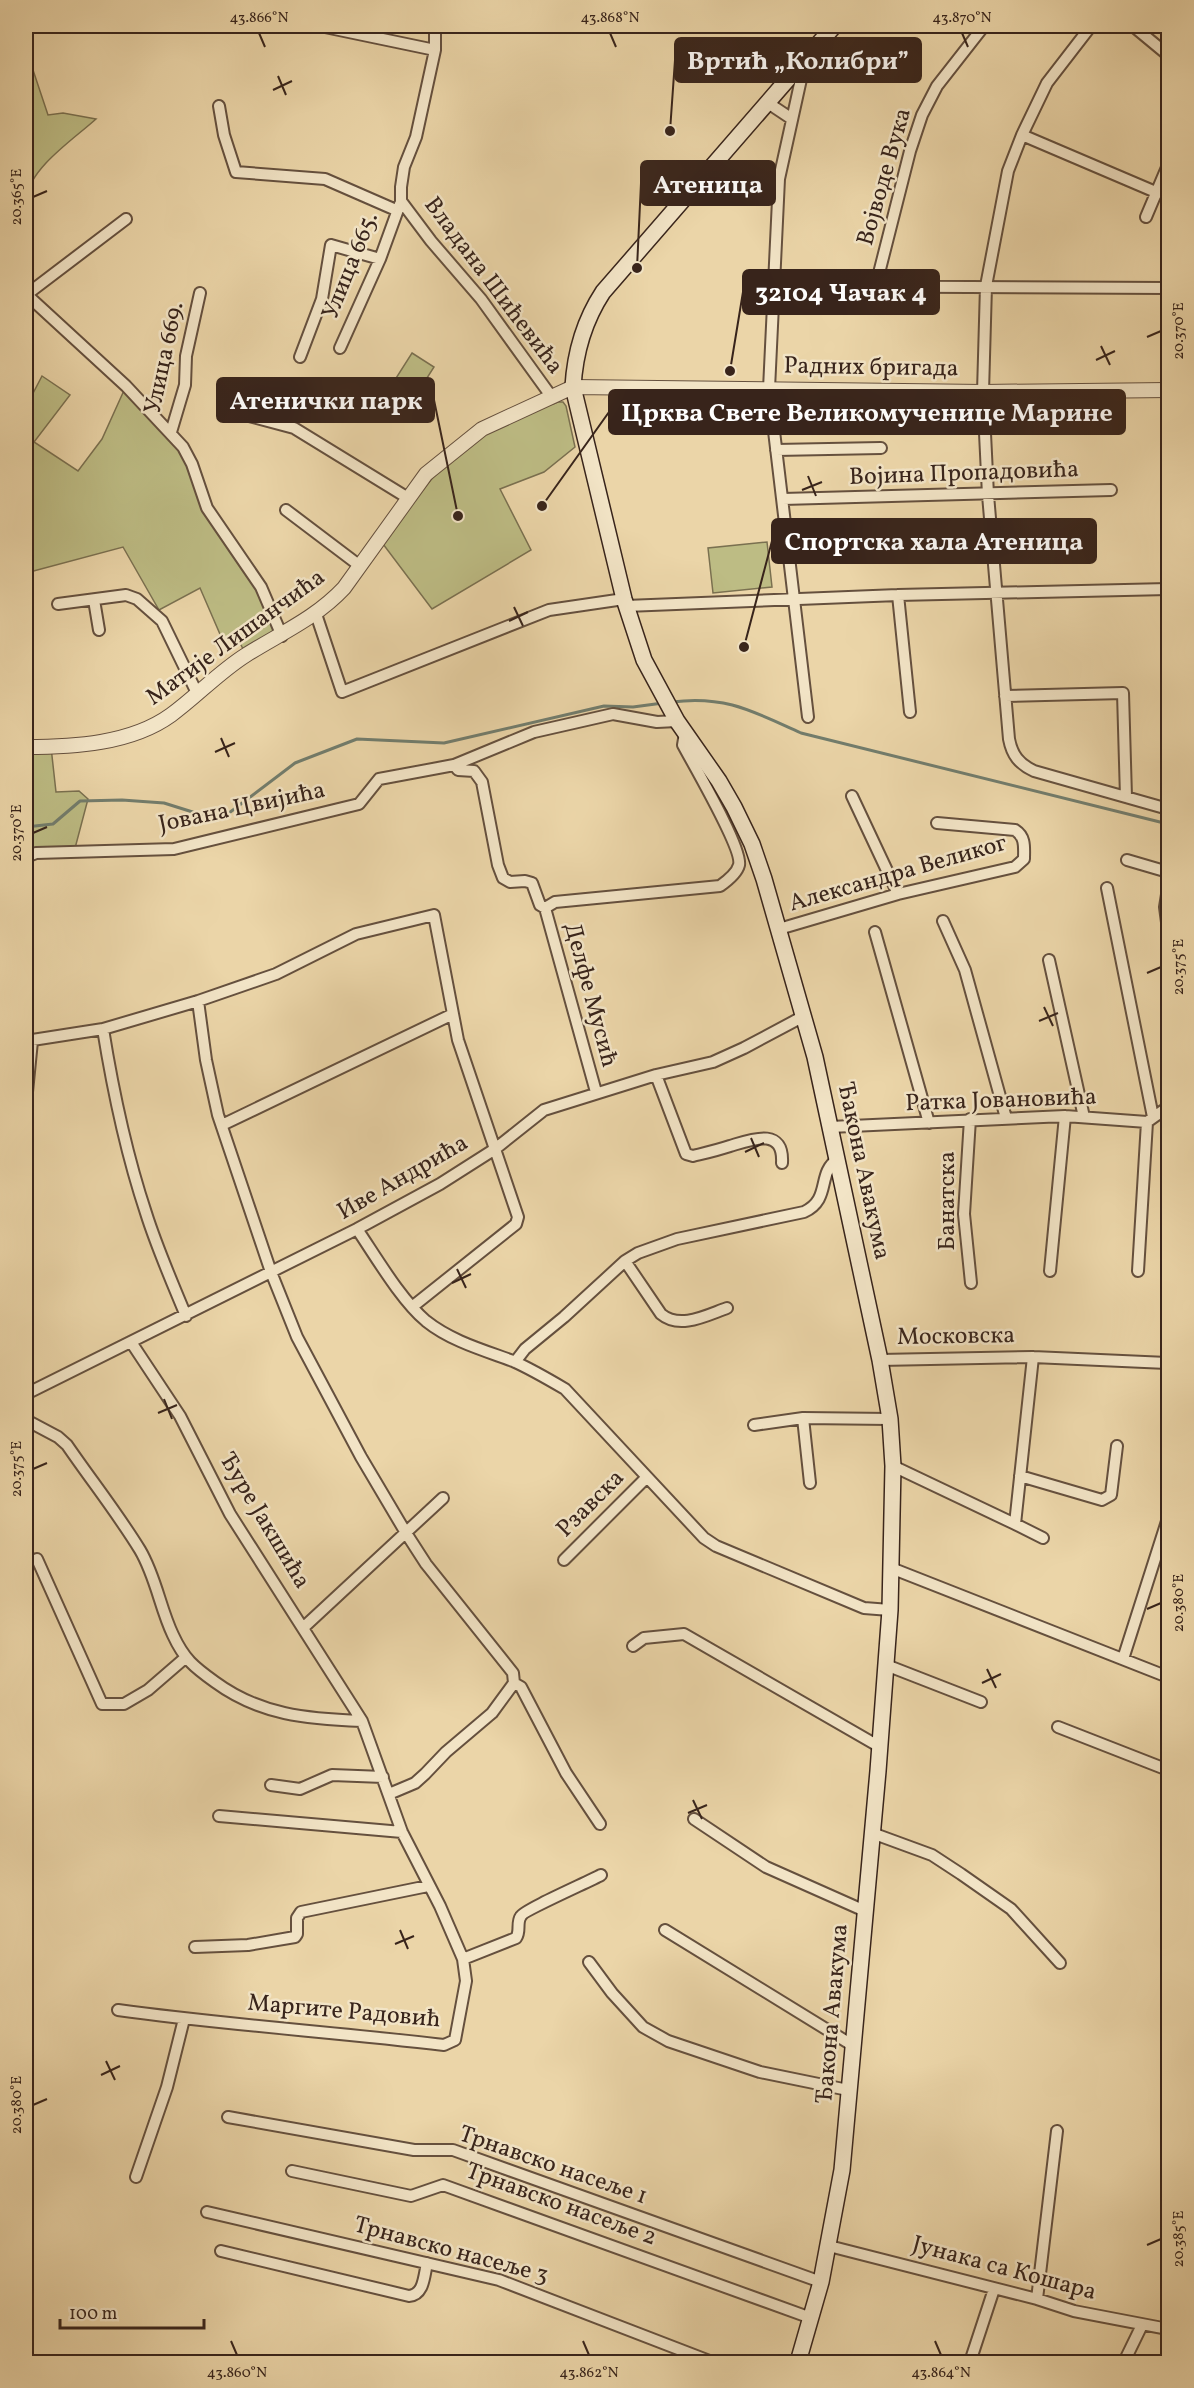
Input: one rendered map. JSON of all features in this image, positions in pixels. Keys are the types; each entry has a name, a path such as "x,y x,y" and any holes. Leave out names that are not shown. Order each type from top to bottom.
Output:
{"main road":[{"name":"Ђакона Авакума","path":"798,2362 821,2282 842,2170 890,1610 893,1466 890,1419 880,1359 838,1160 804,1016 779,929 752,844 734,807 660,692 644,660 625,602 573,387 581,336 603,292 834,26"}],"street":[{"path":"320,26 435,50"},
{"name":"Владана Шићевића","path":"435,26 435,50 416,136 404,167 399,205 481,299 551,396"},
{"name":"Војводе Вука","path":"876,285 910,151 922,115 937,86 984,26"},
{"path":"1091,26 1047,83 1031,112 1008,171 986,286 983,392 988,495 1005,696 1011,751 1023,766 1168,809"},
{"path":"1133,26 1168,55"},
{"path":"805,61 779,179 769,389 808,717"},
{"path":"768,103 792,118"},
{"path":"219,106 224,135 236,172 325,179 399,205"},
{"path":"1022,135 1158,193"},
{"path":"1146,217 1168,165"},
{"name":"Улица 665.","path":"340,348 380,259 399,205"},
{"path":"126,219 26,295 126,387 183,447 192,464 207,508 261,588 282,636"},
{"path":"300,357 322,299 332,245 380,259"},
{"path":"774,286 1168,288"},
{"name":"Улица 669.","path":"171,432 185,385 186,356 200,293"},
{"name":"Радних бригада","path":"573,387 983,392 1168,390"},
{"name":"Матије Лишанчића","path":"26,747 74,745 131,734 159,723 246,655 316,614 344,588 426,474 473,435 497,421 573,387"},
{"path":"249,416 294,428 408,498"},
{"path":"776,450 881,448"},
{"name":"Војина Пропадовића","path":"783,499 1111,490"},
{"path":"286,510 360,566"},
{"path":"316,614 342,692 549,610 625,602 794,600 1168,589"},
{"path":"58,604 126,595 132,597 158,616 197,693"},
{"path":"898,596 910,712"},
{"path":"94,600 99,630"},
{"path":"1005,696 1123,693 1126,797"},
{"name":"Јована Цвијића","path":"26,856 36,853 174,849 359,804 379,779 454,765 534,732 613,714 657,722 679,723"},
{"path":"454,765 458,770 470,770 480,776 498,865 503,878 510,882 532,883 540,904 545,908 555,902 720,886 738,868 740,861 733,842 683,745 679,723"},
{"path":"852,796 897,894"},
{"name":"Александра Великог","path":"779,929 897,894 1015,867 1024,859 1024,840 1015,830 937,823"},
{"path":"1127,860 1168,872"},
{"path":"1107,888 1150,1119 1138,1271"},
{"path":"1168,888 1165,907 1168,930"},
{"name":"Делфе Мусић","path":"545,908 596,1092"},
{"path":"26,1102 29,1041 103,1029 198,1001 276,974 356,934 434,915 459,1040 518,1216 516,1224 412,1307"},
{"path":"943,921 965,970 1006,1118"},
{"path":"875,932 929,1123"},
{"path":"1049,960 1084,1117"},
{"path":"198,1001 206,1060 222,1125 270,1272 297,1337 328,1398 406,1533 432,1572 513,1672 514,1683 492,1713 446,1752 426,1774 415,1782 389,1794"},
{"path":"222,1125 453,1014"},
{"name":"Иве Андрића","path":"26,1394 186,1316 440,1184 495,1149 544,1110 596,1092 713,1062 804,1016"},
{"path":"103,1029 112,1089 130,1161 146,1214 186,1316"},
{"path":"656,1075 686,1154 693,1156 762,1137 778,1144 782,1162"},
{"path":"1150,1119 1168,1107"},
{"path":"1050,1271 1065,1116"},
{"name":"Ратка Јовановића","path":"830,1127 1065,1116 1150,1119"},
{"name":"Банатска","path":"970,1119 964,1214 971,1283"},
{"path":"515,1362 525,1349 625,1261 652,1247 677,1239 804,1212 812,1208 821,1198 828,1170 838,1160"},
{"path":"357,1229 412,1307 426,1321 454,1339 515,1362 565,1389 704,1538 716,1546 864,1608 890,1610"},
{"path":"625,1261 662,1314 669,1320 682,1322 727,1308"},
{"name":"Ђуре Јакшића","path":"131,1342 180,1416 230,1514 362,1721"},
{"path":"1015,1524 1033,1358"},
{"name":"Московска","path":"880,1359 1033,1358 1167,1363"},
{"path":"753,1425 803,1418 890,1419"},
{"path":"803,1418 810,1483"},
{"path":"26,1419 58,1437 67,1445 140,1551 184,1658 226,1691 251,1705 318,1720 362,1721"},
{"path":"1020,1476 1102,1500 1111,1494 1118,1446"},
{"path":"893,1466 1042,1538"},
{"name":"Рзавска","path":"564,1560 647,1477"},
{"path":"304,1627 443,1498"},
{"path":"1123,1659 1168,1518"},
{"path":"38,1559 102,1704 124,1704 148,1690 184,1658"},
{"path":"891,1568 1168,1677"},
{"path":"633,1646 644,1638 684,1634 880,1747"},
{"path":"886,1665 981,1702"},
{"path":"514,1683 521,1687 566,1773 600,1824"},
{"name":"Маргите Радовић","path":"118,2010 184,2019 308,2029 444,2044 455,2040 466,1981 463,1959 440,1906 402,1832 362,1721"},
{"path":"1058,1727 1168,1770"},
{"path":"271,1785 300,1789 338,1774 383,1777"},
{"path":"219,1816 402,1832"},
{"path":"694,1819 766,1867 865,1911"},
{"path":"872,1833 932,1855 961,1874 1011,1909 1060,1964"},
{"path":"463,1959 516,1938 519,1933 519,1921 525,1911 601,1875"},
{"path":"195,1947 248,1945 295,1937 297,1918 301,1912 428,1886"},
{"path":"665,1930 852,2045"},
{"path":"589,1962 612,1993 643,2027 668,2041 760,2072 848,2090"},
{"path":"136,2177 167,2087 184,2019"},
{"name":"Трнавско насеље 1","path":"228,2117 414,2150 453,2150 821,2282"},
{"path":"1037,2299 1057,2131"},
{"name":"Трнавско насеље 2","path":"292,2171 411,2196 443,2185 811,2318"},
{"name":"Трнавско насеље 3","path":"207,2212 499,2280 712,2362"},
{"name":"Јунака са Кошара","path":"829,2246 1037,2299 1074,2311 1168,2329"},
{"path":"221,2251 409,2296 415,2296 420,2292 427,2263"},
{"path":"970,2362 994,2289"},
{"path":"1124,2362 1142,2325"}],"shaded area":[{"path":"26,49 48,115 63,113 96,119 55,154 36,175 26,198"},
{"path":"412,353 434,367 406,411 384,397"},
{"path":"42,376 70,395 34,442 78,471 102,439 126,386 183,447 207,508 261,587 282,636 246,655 237,637 223,641 200,588 159,610 123,547 26,573 26,397 30,399"},
{"path":"563,402 566,406 575,447 544,472 500,489 531,550 432,609 383,544 432,479 460,450 501,423"},
{"path":"767,542 772,587 713,593 708,548"},
{"path":"26,747 51,747 56,792 79,791 88,799 74,852 26,857"}],"waterway":[{"path":"672,702 691,700 724,703 754,712 801,733 1168,824"},
{"path":"26,827 53,824 80,801 122,800 164,803 199,814 225,816 295,763 357,739 444,743 604,706 633,707 663,703"}],"place":[{"name":"Вртић „Колибри”","path":"670,131"},
{"name":"Атеница","path":"637,268"},
{"name":"32104 Чачак 4","path":"730,371"},
{"name":"Црква Свете Великомученице Марине","path":"542,506"},
{"name":"Атенички парк","path":"458,516"},
{"name":"Спортска хала Атеница","path":"744,647"}]}
